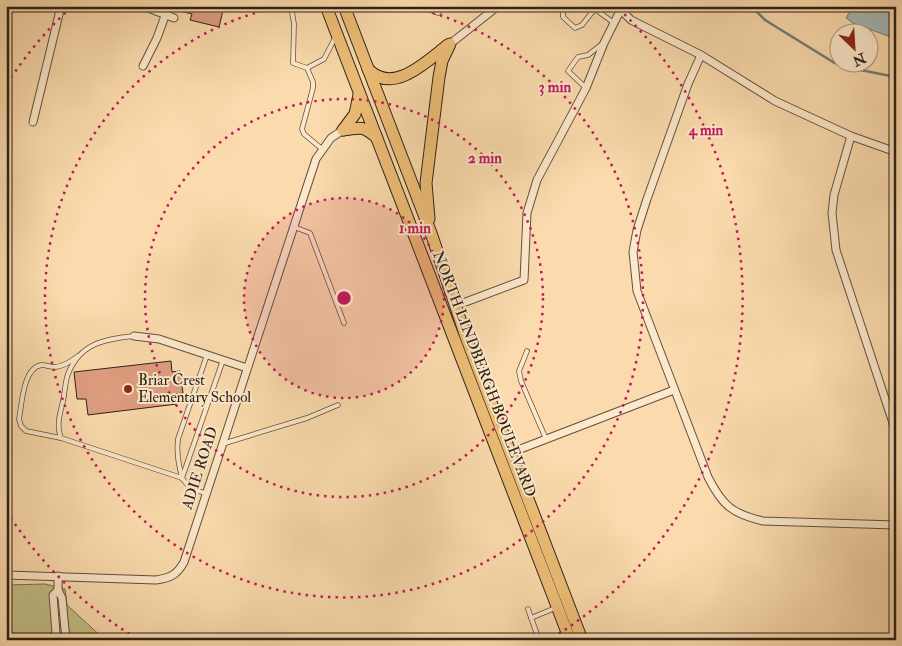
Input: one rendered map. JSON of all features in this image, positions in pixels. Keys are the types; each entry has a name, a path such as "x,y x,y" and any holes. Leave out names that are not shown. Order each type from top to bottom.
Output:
{"highway":[{"name":"NORTH LINDBERGH BOULEVARD","path":"326,6 570,640"},
{"name":"NORTH LINDBERGH BOULEVARD","path":"344,6 430,233 510,454 582,640"},
{"path":"368,68 373,74 383,79 391,80 415,70 450,44"},
{"path":"430,233 426,183 439,76 442,62 450,44"},
{"path":"343,130 355,114 360,93"},
{"path":"343,130 360,127 369,131 377,138"}],"street":[{"path":"33,122 61,6"},
{"path":"144,6 174,18"},
{"path":"450,44 498,6"},
{"path":"455,306 524,280 527,213 538,180 586,88 619,8 631,20 701,55 775,101 851,136 896,152"},
{"path":"143,66 157,38 165,16"},
{"path":"701,55 688,84 647,199 637,230 633,252 637,291 708,477 717,494 729,508 745,517 763,520 896,525"},
{"name":"ADIE ROAD","path":"6,575 156,580 170,577 177,573 184,562 221,444 316,160 331,138 343,130"},
{"path":"851,136 834,195 832,213 836,250 896,432"},
{"path":"134,336 159,339 247,368"},
{"path":"510,454 674,390"},
{"path":"58,576 58,590 62,598 66,640"},
{"path":"51,640 56,633 54,596 58,590"}],"lane":[{"path":"291,6 294,24 294,63 307,68 313,82 302,129 304,134 322,149"},
{"path":"420,6 438,13 444,6"},
{"path":"568,6 563,12 563,17 575,28 582,25 596,8 614,23"},
{"path":"307,68 324,59 337,35"},
{"path":"586,88 568,71 578,57 588,55 604,43"},
{"path":"294,226 310,233 344,323"},
{"path":"134,336 113,338 93,344 65,365 54,367 42,365 33,368 28,374 18,419 26,431 60,438 182,478"},
{"path":"527,351 519,371 521,381 546,439"},
{"path":"206,493 195,491 182,478 178,459 178,439 207,355"},
{"path":"60,438 57,429 68,374 78,356"},
{"path":"182,478 223,360"},
{"path":"221,444 307,418 338,406"},
{"path":"531,618 558,607"},
{"path":"528,609 540,640"}],"shaded area":[{"path":"859,6 896,6 896,39 880,33 880,22 852,22 846,18 852,8"},
{"path":"45,584 65,589 67,605 105,640 6,640 6,585"}],"building":[{"path":"169,6 224,6 219,27 190,20 192,14 168,8"},
{"path":"171,361 172,372 180,371 183,393 176,394 177,404 88,415 86,399 77,399 74,372"}],"waterway":[{"path":"751,6 765,20 833,62 845,67 896,77"}],"place":[{"name":"Briar Crest Elementary School","path":"128,389"}]}
